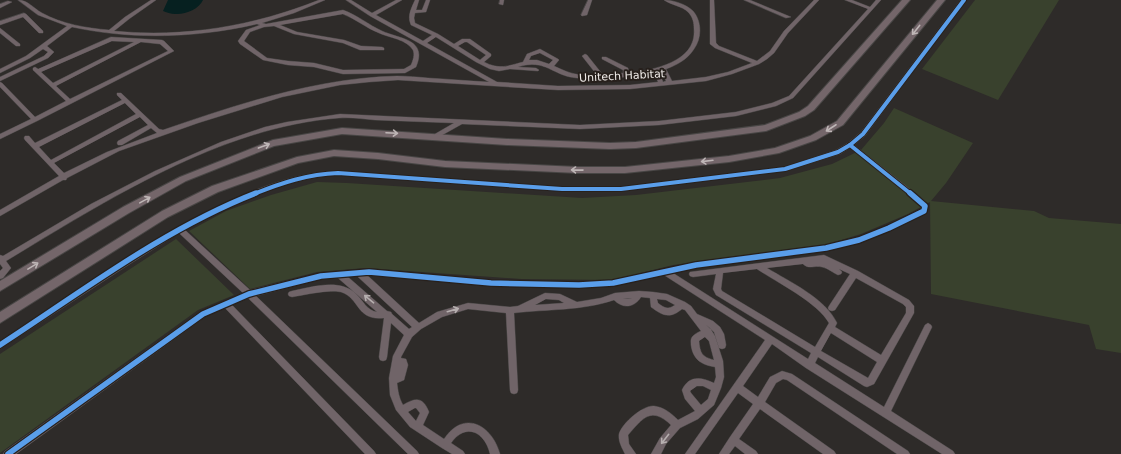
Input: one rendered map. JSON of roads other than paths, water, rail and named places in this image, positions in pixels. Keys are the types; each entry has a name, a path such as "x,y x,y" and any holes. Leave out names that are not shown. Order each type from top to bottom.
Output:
{"main road":[{"path":"0,286 120,214 183,179 273,143 342,131 437,136 507,142 610,146 689,139 766,128 802,114 811,108 906,0"},
{"path":"0,318 165,214 215,189 297,160 334,153 378,156 445,164 578,170 625,170 729,159 776,151 795,146 827,132 840,123 941,0"}],"street":[{"path":"20,0 34,12 56,21 110,32 138,34 176,34 239,26 289,14 323,0"},
{"path":"110,32 154,0"},
{"path":"348,0 421,43 497,84"},
{"path":"372,15 400,0"},
{"path":"417,0 412,12 411,18 413,24 435,34 481,62 499,69 509,68 536,70"},
{"path":"412,12 424,11 428,0"},
{"path":"584,15 590,0"},
{"path":"509,68 526,62 539,62 570,76 602,77 663,68 691,51 697,38 693,13 666,0"},
{"path":"712,0 713,44 717,48 757,63"},
{"path":"746,0 788,17"},
{"name":"Unitech Habitat","path":"0,213 102,157 163,133 195,121 284,96 343,83 372,79 398,78 558,88 601,89 670,83 725,75 757,63 769,56 786,32 817,0"},
{"path":"847,0 871,9"},
{"path":"0,276 7,268 0,259 136,182 198,152 258,131 303,121 340,116 580,127 659,123 736,114 774,105 791,97 879,0"},
{"path":"0,345 179,229 216,209 267,188 308,176 331,173 562,189 621,189 785,169 824,157 850,145 867,130 964,0"},
{"path":"0,6 10,2"},
{"path":"343,12 354,16 382,32 402,40 415,49 417,56 414,66 405,71 343,72 314,65 288,64 262,57 242,43 241,41 248,31 263,26 343,12"},
{"path":"0,23 26,15 41,32"},
{"path":"258,22 263,26"},
{"path":"274,24 296,33 344,42 360,48 382,49"},
{"path":"0,71 28,57 72,25"},
{"path":"0,30 18,45"},
{"path":"421,43 435,34"},
{"path":"0,137 172,51 162,42 116,39 105,41 38,71"},
{"path":"52,85 142,40"},
{"path":"454,46 464,40 468,40 488,54 488,56 481,62"},
{"path":"0,79 50,55 51,52 43,46"},
{"path":"526,62 530,55 540,51 556,60 550,67"},
{"path":"586,56 602,77"},
{"path":"604,58 626,69 626,74"},
{"path":"31,64 70,102"},
{"path":"663,68 670,83"},
{"path":"656,70 661,84"},
{"path":"0,84 34,120"},
{"path":"119,94 152,125 163,133"},
{"path":"34,146 126,100"},
{"path":"50,163 141,114"},
{"path":"437,136 462,121"},
{"path":"120,143 152,125"},
{"path":"27,138 64,178"},
{"path":"8,454 203,314 249,294 322,276 359,272 491,283 579,285 620,282 696,265 826,248 859,240 900,224 921,213 925,208 923,203 916,196 850,145"},
{"path":"179,229 249,294 414,454"},
{"path":"797,253 801,262 810,265 823,264 838,272"},
{"path":"693,274 720,272 824,258 855,273 906,302 911,309 883,361 871,381 867,383 719,293 717,290 720,272"},
{"path":"769,273 773,270 794,267 801,262"},
{"path":"760,267 817,305 832,319 833,323 809,365"},
{"path":"359,272 418,327"},
{"path":"665,272 950,454"},
{"path":"832,308 855,273"},
{"path":"339,274 388,314 409,334"},
{"path":"292,294 304,291 340,288 352,293 369,314 378,316 388,314"},
{"path":"460,454 418,427 402,411 394,395 393,381 396,360 409,334 440,314 468,306 510,310 577,305 601,301 615,296 639,294 667,298 682,304 692,312 712,339 720,364 720,377 711,402 696,416 677,425 663,441 656,454"},
{"path":"653,295 654,305 668,313 674,312 682,304"},
{"path":"519,309 545,296 560,297 577,305"},
{"path":"226,304 371,454"},
{"path":"510,310 514,390"},
{"path":"383,357 388,314"},
{"path":"696,317 709,321 716,327 722,340 722,345"},
{"path":"830,328 883,361"},
{"path":"885,413 928,328"},
{"path":"707,331 695,339 699,357 705,362 720,364"},
{"path":"690,454 770,340"},
{"path":"724,454 773,380 782,375 789,377 905,454"},
{"path":"701,411 686,393 686,390 693,382 697,381 717,388"},
{"path":"737,387 831,454"},
{"path":"402,411 413,404 418,403 425,412 418,427"},
{"path":"631,454 624,442 623,437 640,414 648,411 658,411 667,414 677,425"},
{"path":"445,445 455,432 473,427 481,430 487,436 493,446 495,454"},
{"path":"733,440 753,454"}],"water":[{"path":"168,0 203,0 195,9 179,14 172,14 163,11"}]}
